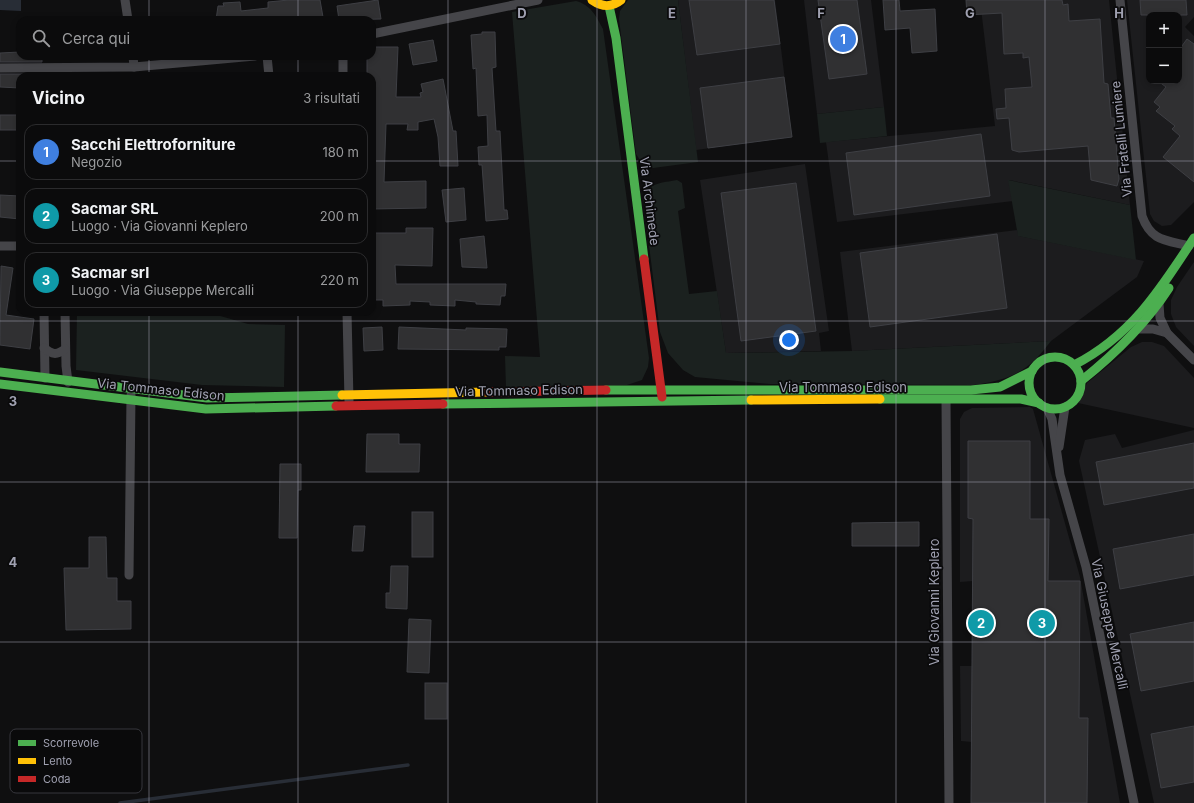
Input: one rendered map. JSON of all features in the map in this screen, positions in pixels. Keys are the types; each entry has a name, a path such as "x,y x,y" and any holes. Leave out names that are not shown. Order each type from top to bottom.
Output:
{"street":[{"path":"125,0 127,16"},
{"path":"376,33 538,0"},
{"path":"592,0 598,4 609,6 621,0"},
{"name":"Via Fratelli Lumiere","path":"1120,0 1142,216 1146,228 1154,236 1192,242"},
{"name":"Via Archimede","path":"609,6 616,38 663,400"},
{"path":"133,60 134,67"},
{"path":"0,68 134,67 211,60"},
{"path":"267,60 269,72"},
{"path":"343,60 343,72"},
{"path":"1074,365 1097,353 1115,340 1154,297 1192,242"},
{"path":"0,246 16,246"},
{"path":"1081,381 1110,358 1138,329 1159,304 1172,282 1182,257"},
{"path":"1159,304 1160,318 1167,333 1194,360"},
{"path":"44,316 45,378"},
{"path":"65,316 65,349 68,382"},
{"path":"347,316 349,407"},
{"path":"1138,329 1152,329 1167,333"},
{"path":"44,348 52,354 59,354 65,349"},
{"path":"1051,357 1064,358 1074,365 1079,372 1081,381 1077,396 1065,407 1053,409 1043,406 1031,392 1029,378 1037,364 1051,357"},
{"name":"Via Tommaso Edison","path":"0,372 68,382 207,398 661,389 971,390 1000,387 1032,371"},
{"name":"Via Tommaso Edison","path":"0,384 206,409 663,400 1021,399 1043,406"},
{"path":"129,575 131,389"},
{"name":"Via Giovanni Keplero","path":"946,400 948,803"},
{"name":"Via Giuseppe Mercalli","path":"1043,406 1052,419 1058,452 1060,475 1086,567 1134,803"},
{"name":"Via Giuseppe Mercalli","path":"1058,452 1065,407"}],"shaded area":[{"path":"0,0 21,0 21,11 0,10"},
{"path":"628,0 678,0 698,162 653,168 642,163 636,154 619,19 620,11"},
{"path":"678,0 775,0 792,137 696,150"},
{"path":"804,0 871,0 884,107 817,114"},
{"path":"980,0 1109,0 1130,205 1009,180 1013,201 837,222 826,142 995,126"},
{"path":"1127,0 1194,0 1194,17 1185,27 1194,36 1194,202 1171,225 1162,226 1154,221 1150,214"},
{"path":"576,1 586,5 589,8 603,29 649,358 648,367 642,380 627,385 506,388 505,356 540,357 512,12"},
{"path":"884,107 887,136 820,143 817,114"},
{"path":"805,164 829,331 819,333 821,351 726,353 700,180"},
{"path":"677,180 682,183 685,208 678,211 689,294 717,291 726,353 852,351 1051,341 1043,352 1027,367 1009,377 974,385 770,384 695,377 683,370 668,353 660,332 643,198 652,186"},
{"path":"1008,180 1130,205 1136,260 1018,236"},
{"path":"1017,230 1019,236 1144,261 1137,277 1051,341 852,351 840,252"},
{"path":"1194,262 1194,346 1176,327 1171,314 1171,300 1177,287"},
{"path":"77,316 220,316 248,324 285,325 284,387 202,385 76,370"},
{"path":"1142,342 1152,342 1164,346 1194,378 1194,428 1078,403 1087,383 1131,347"},
{"path":"1030,407 1033,409 1080,577 1120,803 971,803 972,742 961,741 960,666 972,666 973,581 960,582 960,419 964,412 972,408"},
{"path":"1194,430 1194,803 1154,803 1079,461 1085,440 1115,434 1122,448"}],"building":[{"path":"320,0 323,16 217,16 218,6 224,6 223,3 240,2 241,11 268,8 268,2"},
{"path":"378,0 381,19 376,19 376,16 338,16 337,6"},
{"path":"689,0 774,0 780,44 697,55"},
{"path":"818,0 857,0 867,74 829,79"},
{"path":"883,0 899,0 900,11 935,9 937,51 912,53 910,28 885,30"},
{"path":"966,0 1062,0 1063,5 1068,4 1069,21 1100,19 1104,83 1108,84 1111,118 1114,118 1119,179 1117,186 1091,180 1088,146 1019,152 1012,150 1009,118 997,119 996,109 1006,108 1005,89 1032,87 1029,57 1023,58 1023,53 1004,54 1002,13 967,15"},
{"path":"1140,0 1186,0 1187,15 1182,15 1182,12 1146,12 1146,15 1141,15"},
{"path":"482,32 495,32 496,67 492,68 496,131 500,131 504,210 507,210 508,219 486,221 482,165 479,165 478,147 488,146 487,115 478,116 476,68 473,69 471,35 482,34"},
{"path":"1187,39 1194,44 1194,182 1163,157 1180,136 1172,129 1175,126 1156,111 1160,107 1154,102 1166,87 1162,84 1182,84 1182,46"},
{"path":"433,40 437,61 413,65 409,44"},
{"path":"376,47 398,47 396,97 421,97 420,93 423,92 421,84 443,79 453,131 456,131 458,166 440,166 438,137 434,119 418,122 418,130 407,130 408,124 386,124 384,182 426,181 426,208 376,209 376,72 367,72 367,60 376,60"},
{"path":"16,52 16,60 42,60 42,62 0,62 0,53"},
{"path":"0,74 16,74 16,88 0,87"},
{"path":"784,77 792,137 708,148 700,88"},
{"path":"0,115 16,115 16,130 0,130"},
{"path":"981,134 990,196 854,215 846,153"},
{"path":"796,183 816,331 741,341 721,193"},
{"path":"464,188 466,220 446,222 442,190"},
{"path":"0,195 16,196 16,219 0,217"},
{"path":"406,228 433,228 432,266 395,265 396,284 506,284 505,296 501,296 500,305 476,304 476,302 455,300 455,306 430,305 430,302 410,301 410,305 383,306 383,300 376,300 376,233 406,233"},
{"path":"997,234 1007,308 870,327 860,253"},
{"path":"484,236 487,268 462,267 460,239"},
{"path":"1,266 13,268 6,315 34,319 30,349 0,345"},
{"path":"382,327 383,350 364,351 363,328"},
{"path":"399,327 466,330 466,328 507,329 506,347 499,347 499,350 398,349"},
{"path":"367,434 399,434 399,444 420,444 419,472 366,472"},
{"path":"968,441 1030,441 1030,519 1049,519 1048,581 1080,581 1079,718 1088,718 1087,803 971,803 973,519 968,518"},
{"path":"1194,443 1194,488 1104,505 1096,462"},
{"path":"280,464 301,464 301,490 298,490 297,538 279,538"},
{"path":"412,512 433,512 433,557 412,557"},
{"path":"919,522 919,546 852,546 852,523"},
{"path":"354,526 365,526 363,551 352,551"},
{"path":"1194,534 1194,575 1120,589 1113,549"},
{"path":"89,537 106,537 107,578 117,578 117,601 131,601 131,629 66,630 64,568 89,568"},
{"path":"391,566 408,566 407,609 386,608 386,593 390,593"},
{"path":"409,619 431,620 429,673 407,672"},
{"path":"1194,622 1194,681 1141,691 1130,634"},
{"path":"425,683 447,683 447,719 425,719"},
{"path":"1194,726 1194,782 1161,788 1151,734"}],"waterway":[{"path":"120,803 408,765"}],"traffic: fast":[{"path":"609,6 616,38 644,259"},
{"path":"1074,365 1094,353 1128,326 1143,310 1169,276 1194,238"},
{"path":"1081,381 1106,360 1140,327 1169,288"},
{"path":"1055,357 1069,361 1077,369 1081,383 1077,397 1069,405 1055,409 1041,405 1033,397 1029,383 1033,369 1041,361 1055,357"},
{"path":"606,390 971,390 1000,387 1032,371"},
{"path":"0,372 207,398 342,395"},
{"path":"0,384 206,409 336,406"},
{"path":"880,399 1021,399 1039,403"},
{"path":"443,404 751,400"}],"traffic: slow":[{"path":"592,0 606,6 617,3 621,0"},
{"path":"342,395 488,392"},
{"path":"751,400 880,399"}],"traffic: jam":[{"path":"644,259 662,397"},
{"path":"488,392 606,390"},
{"path":"336,406 443,404"}],"place":[{"name":"Sacchi Elettroforniture","path":"843,39"},
{"name":"Sacmar SRL","path":"981,623"},
{"name":"Sacmar srl","path":"1042,623"}]}
